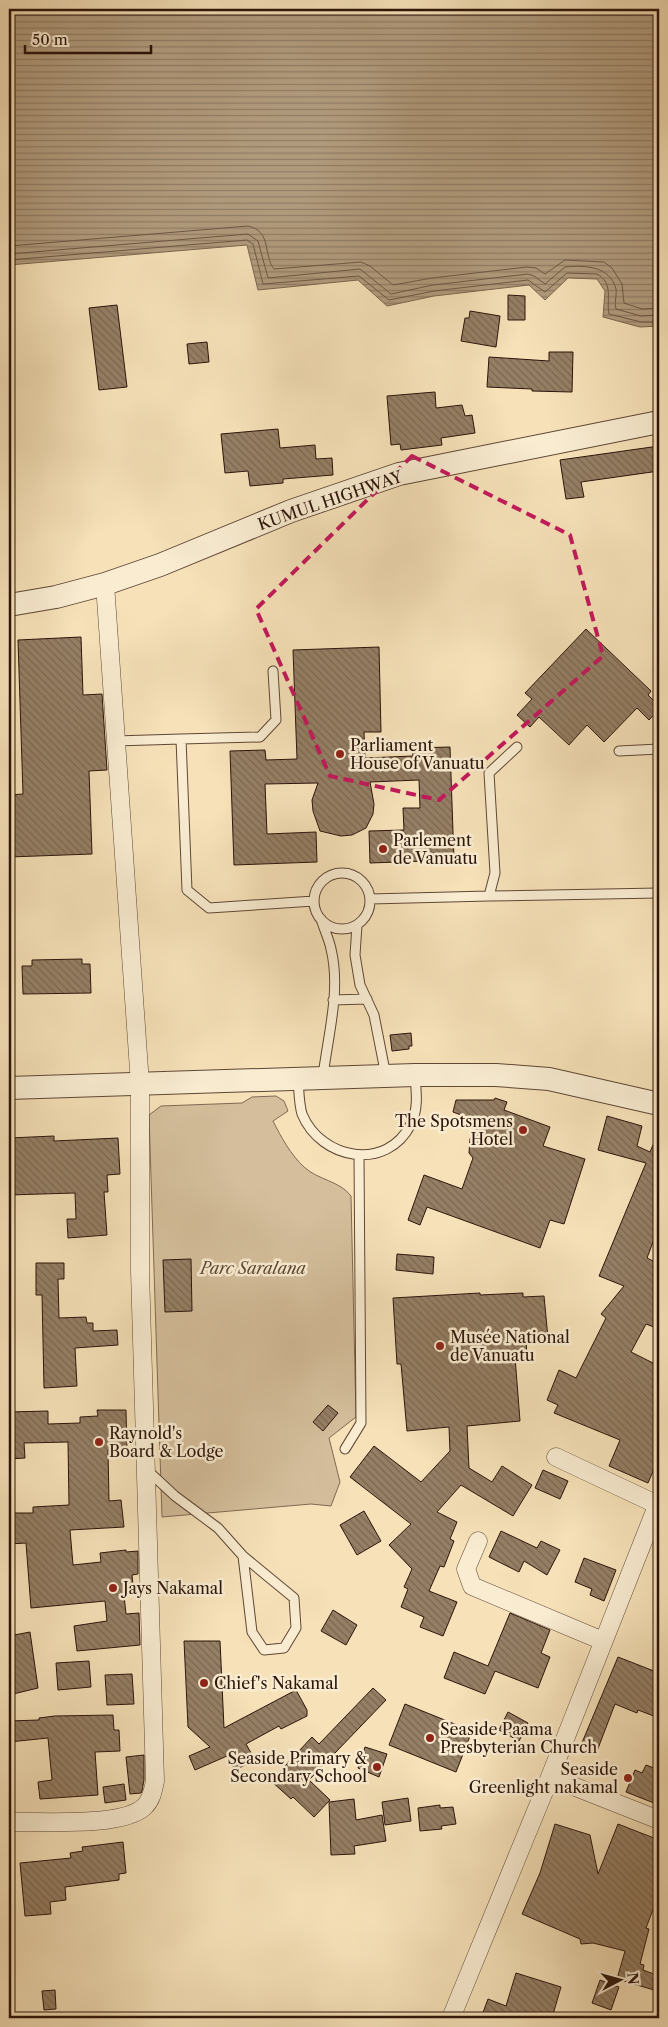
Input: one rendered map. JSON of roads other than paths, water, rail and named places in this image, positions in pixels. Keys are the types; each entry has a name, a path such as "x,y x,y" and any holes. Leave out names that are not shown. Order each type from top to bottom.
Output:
{"street":[{"name":"KUMUL HIGHWAY","path":"9,605 56,597 104,584 160,565 291,511 399,474 659,422"},
{"path":"9,1822 119,1819 136,1813 145,1806 152,1798 156,1781 140,1272 140,1084 104,584"},
{"path":"9,1088 415,1075 496,1075 549,1079 659,1104"},
{"path":"451,2018 550,1777 658,1503 556,1458"},
{"path":"478,1541 466,1569 472,1586 603,1641"},
{"path":"550,1777 659,1820"}],"lane":[{"path":"115,741 260,737 276,720 273,671"},
{"path":"181,739 187,890 209,908 314,901"},
{"path":"489,896 494,873 489,773 517,747"},
{"path":"619,751 659,749"},
{"path":"321,919 333,927 347,928 357,925 368,913 370,899 366,886 357,877 345,873 335,874 320,883 314,901 331,950 333,1000 323,1079"},
{"path":"370,899 659,892"},
{"path":"357,925 355,955 360,985 374,1015 386,1076"},
{"path":"333,1000 367,998"},
{"path":"298,1080 302,1113 315,1136 339,1152 359,1156 384,1150 402,1137 411,1124 417,1103 415,1075"},
{"path":"345,1449 361,1423 359,1156"},
{"path":"146,1468 175,1496 218,1528 243,1556 294,1598 296,1628 284,1648 264,1650 252,1632 243,1556"}],"water":[{"path":"9,9 659,9 659,326 640,327 603,317 605,291 597,279 568,278 545,300 529,285 434,296 387,306 358,280 258,290 247,245 9,265"}],"place":[{"name":"Parliament House of Vanuatu","path":"340,754"},
{"name":"Parlement de Vanuatu","path":"383,849"},
{"name":"The Spotsmens Hotel","path":"523,1130"},
{"name":"Musée National de Vanuatu","path":"440,1346"},
{"name":"Raynold's Board & Lodge","path":"99,1442"},
{"name":"Jays Nakamal","path":"113,1588"},
{"name":"Chief's Nakamal","path":"204,1683"},
{"name":"Seaside Paama Presbyterian Church","path":"430,1738"},
{"name":"Seaside Primary & Secondary School","path":"377,1767"},
{"name":"Seaside Greenlight nakamal","path":"628,1778"}],"park label":[{"name":"Parc Saralana","path":"253,1268"}]}
